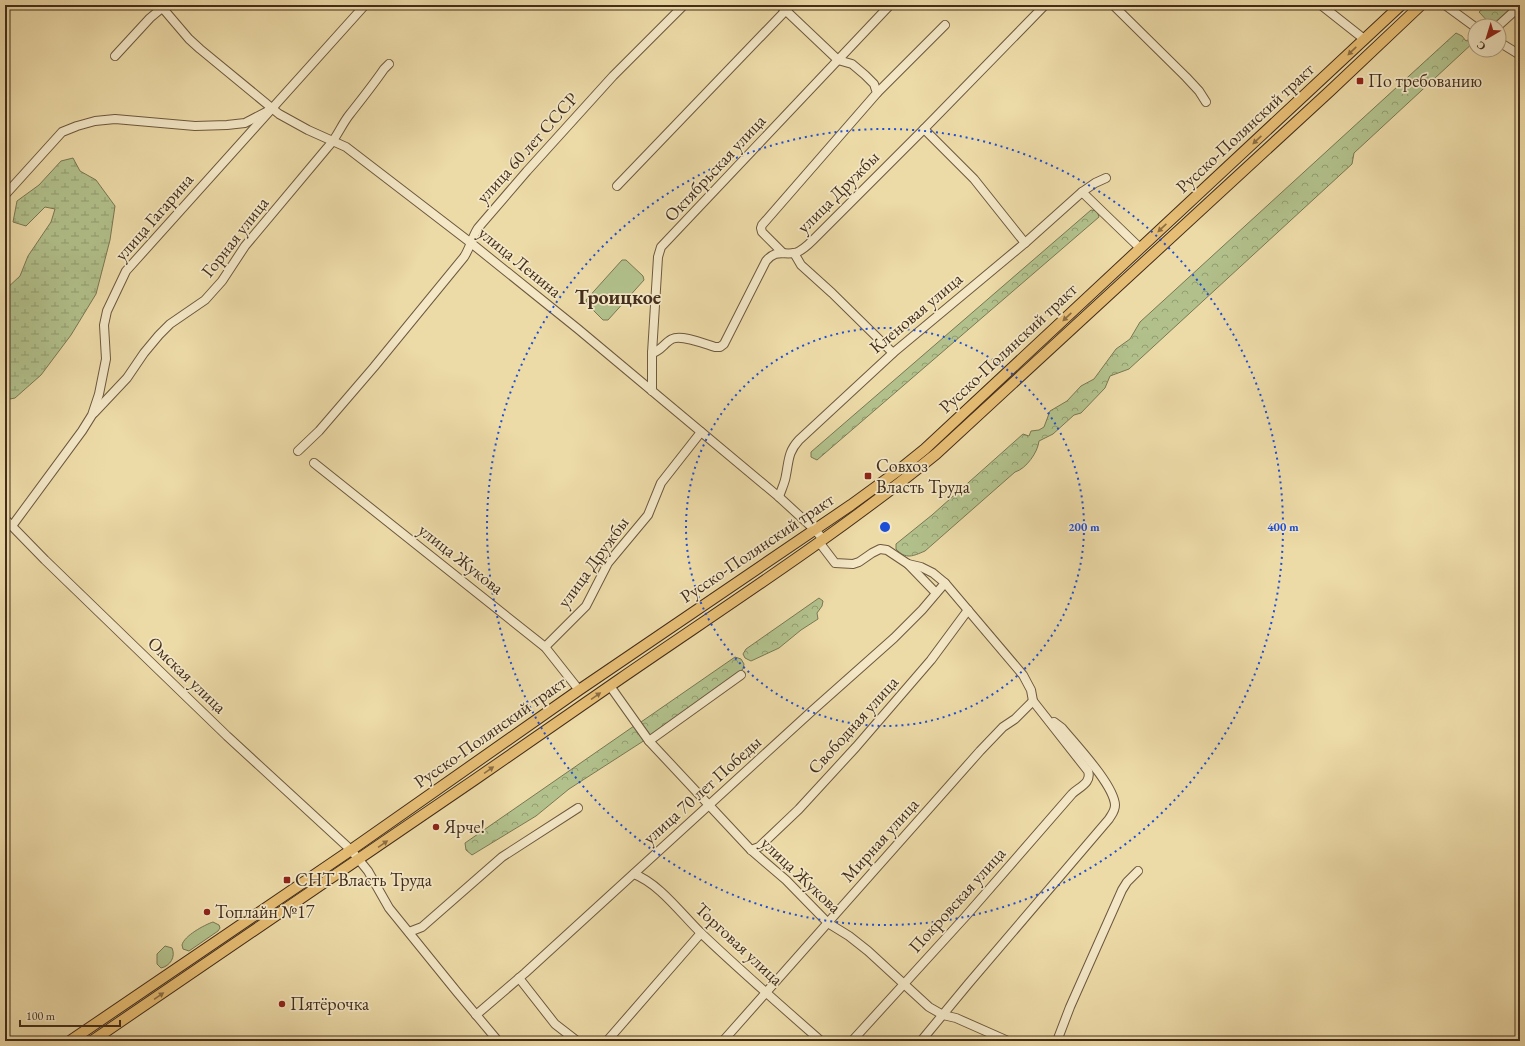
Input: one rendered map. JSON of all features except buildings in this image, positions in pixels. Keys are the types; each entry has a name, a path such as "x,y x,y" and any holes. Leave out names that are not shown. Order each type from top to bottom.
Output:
{"main road":[{"name":"Русско-Полянский тракт","path":"70,1041 351,850 579,690 815,530 899,470 924,449 1401,5"},
{"name":"Русско-Полянский тракт","path":"92,1041 360,860 821,541 906,478 936,454 1330,91 1421,5"}],"street":[{"name":"улица Гагарина","path":"12,526 82,431 92,415 99,394 106,359 104,325 107,311 126,271 365,5"},
{"name":"улица 60 лет СССР","path":"298,451 320,431 464,257 473,235 478,228 527,171 613,76 684,5"},
{"name":"Октябрьская улица","path":"652,391 652,353 658,257 661,247 890,5"},
{"name":"улица Дружбы","path":"652,353 658,352 672,338 679,337 715,347 720,347 724,344 766,261 770,256 776,253 794,253 804,248 813,240 1045,5"},
{"path":"1113,5 1186,77 1199,91 1206,102"},
{"path":"1321,5 1364,39"},
{"path":"1445,5 1467,21"},
{"name":"улица Ленина","path":"161,6 189,39 272,109 292,122 346,147 471,243 652,391 779,497 815,530 835,563 853,564 880,549 887,550 908,564"},
{"path":"114,56 161,6"},
{"path":"1507,18 1520,6"},
{"path":"617,186 785,7 838,60 852,64 865,74 874,84 877,93"},
{"path":"783,253 762,232 762,225 877,93 945,25"},
{"path":"1507,47 1520,55"},
{"name":"Горная улица","path":"92,415 127,378 144,353 159,335 170,324 205,300 222,281 245,246 327,148 334,142 343,124 389,64"},
{"path":"5,195 62,132 83,124 114,119 195,126 227,125 245,123 272,109"},
{"path":"343,124 341,134 342,140 346,147"},
{"path":"924,129 974,179 1025,243"},
{"name":"Кленовая улица","path":"779,497 786,477 790,454 793,447 893,353 1025,243 1082,192 1095,183 1106,178"},
{"path":"1082,192 1140,248"},
{"path":"794,253 801,265 893,353"},
{"name":"улица Дружбы","path":"545,647 586,606 608,563 648,515 661,483 701,432"},
{"name":"улица Жукова","path":"314,463 545,647 579,690"},
{"name":"Омская улица","path":"5,519 45,560 227,736 351,850 368,871 389,908 498,1041"},
{"path":"908,564 921,567 933,573 945,583 1023,675 1033,701 1043,713 1062,728 1104,781 1112,793 1115,805 1114,811 1109,819 921,1041"},
{"path":"908,564 936,593"},
{"name":"улица 70 лет Победы","path":"476,1015 519,978 708,805 894,638 945,583"},
{"name":"Свободная улица","path":"751,850 759,847 798,809 856,747 931,660 968,610"},
{"path":"649,741 741,675"},
{"name":"улица Жукова","path":"610,686 649,741 751,850 786,880 828,923 849,936 868,951 930,1007 943,1015 956,1018 1008,1041"},
{"name":"Мирная улица","path":"723,1041 980,751 1002,727 1015,719 1033,701"},
{"name":"Покровская улица","path":"852,1041 965,917 1072,794 1087,783 1089,775 1088,771 1043,713"},
{"path":"409,932 422,927 502,857 578,808"},
{"path":"1057,1041 1070,1007 1122,890 1127,882 1138,871"},
{"name":"Торговая улица","path":"634,874 641,877 667,898 701,933 821,1041"},
{"path":"607,1041 701,933"},
{"path":"519,978 555,1024 577,1041"}],"green space":[{"path":"1487,5 1514,5 1500,18 1485,18 1479,12"},
{"path":"1456,33 1467,40 1467,48 1354,153 1352,164 1129,369 1110,376 1105,388 1081,413 1074,415 1053,434 1039,441 1034,455 1027,464 1015,472 925,551 906,556 896,549 896,544 932,515 1023,434 1029,436 1031,431 1039,430 1044,427 1050,411 1067,401 1081,386 1094,379 1116,349 1130,339 1140,322"},
{"path":"73,158 80,171 96,180 115,206 110,240 96,294 71,335 41,375 15,398 5,400 5,290 20,276 28,256 51,222 55,209 45,207 26,226 13,222 17,201 39,185 61,161"},
{"path":"1091,210 1097,211 1099,217 817,460 811,457 811,452"},
{"path":"622,260 626,260 643,276 644,280 608,320 603,320 587,304 586,300"},
{"path":"819,598 823,601 822,606 817,613 818,619 801,630 779,648 751,661 745,658 743,654 746,649"},
{"path":"735,657 741,659 744,664 743,669 686,712 651,736 641,722"},
{"path":"634,726 645,740 569,789 536,816 472,855 466,850 465,843"},
{"path":"213,922 219,925 220,928 218,931 189,951 183,949 182,945 186,938 200,928"},
{"path":"165,946 172,948 173,958 167,965 161,968 157,964 157,954"}],"place":[{"name":"По требованию","path":"1360,81"},
{"name":"Совхоз Власть Труда","path":"868,476"},
{"name":"Ярче!","path":"436,827"},
{"name":"СНТ Власть Труда","path":"287,880"},
{"name":"Топлайн №17","path":"207,912"},
{"name":"Пятёрочка","path":"282,1004"}],"district":[{"name":"Троицкое","path":"618,297"}]}
